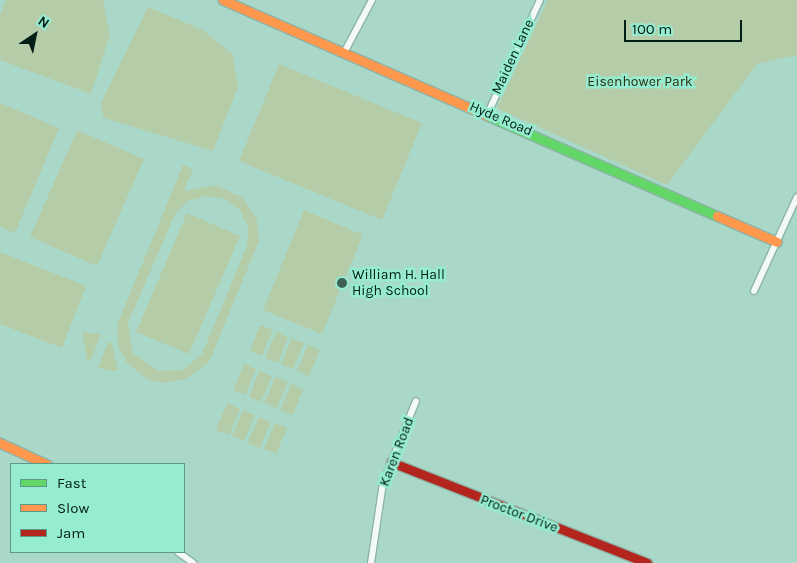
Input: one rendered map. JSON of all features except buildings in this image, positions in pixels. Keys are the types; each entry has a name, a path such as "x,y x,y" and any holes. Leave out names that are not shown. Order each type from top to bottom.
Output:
{"street":[{"name":"Hyde Road","path":"223,0 345,51 777,242"},
{"path":"345,51 372,0"},
{"name":"Maiden Lane","path":"488,114 540,0"},
{"path":"754,291 797,197"},
{"name":"Karen Road","path":"371,563 382,491 391,462 416,401"},
{"path":"0,443 44,463"},
{"name":"Proctor Drive","path":"391,462 647,563"},
{"path":"179,553 193,563"}],"green space":[{"path":"6,0 103,0 110,35 91,94 0,60 0,16"},
{"name":"Eisenhower Park","path":"548,0 797,0 797,55 757,64 667,185 497,108"},
{"path":"148,7 203,30 233,55 238,87 213,151 104,118 100,105"},
{"path":"279,64 422,123 382,220 239,161"},
{"path":"0,103 59,128 15,233 0,227"},
{"path":"77,130 144,159 97,266 30,237"},
{"path":"183,165 193,169 184,191 216,185 243,198 257,220 259,241 209,362 186,379 162,383 147,379 127,363 118,346 117,325","holes":["206,196 225,199 240,210 248,227 247,246 202,354 183,370 158,371 133,353 128,323 175,214 188,201"]},
{"path":"304,210 363,235 322,334 263,310"},
{"path":"187,213 240,236 189,354 136,332"},
{"path":"0,252 86,286 62,348 0,324"},
{"path":"260,325 273,330 262,356 250,351"},
{"path":"82,332 101,334 91,360 87,360"},
{"path":"276,332 288,337 278,363 265,358"},
{"path":"292,338 304,343 293,369 281,364"},
{"path":"108,342 112,343 118,370 98,368"},
{"path":"308,345 320,350 309,376 297,371"},
{"path":"244,364 256,369 245,395 233,390"},
{"path":"259,371 272,376 261,402 249,397"},
{"path":"275,377 288,382 277,408 264,403"},
{"path":"291,384 303,389 293,415 280,410"},
{"path":"227,403 240,409 229,435 216,430"},
{"path":"243,410 255,415 244,441 232,436"},
{"path":"259,417 271,422 260,448 247,443"},
{"path":"275,423 287,428 276,454 264,449"}],"traffic: fast":[{"path":"488,116 717,216"}],"traffic: slow":[{"path":"223,0 488,116"},
{"path":"717,216 777,242"},
{"path":"0,443 44,463"}],"traffic: jam":[{"path":"391,462 647,563"}],"place":[{"name":"William H. Hall High School","path":"342,283"}]}
